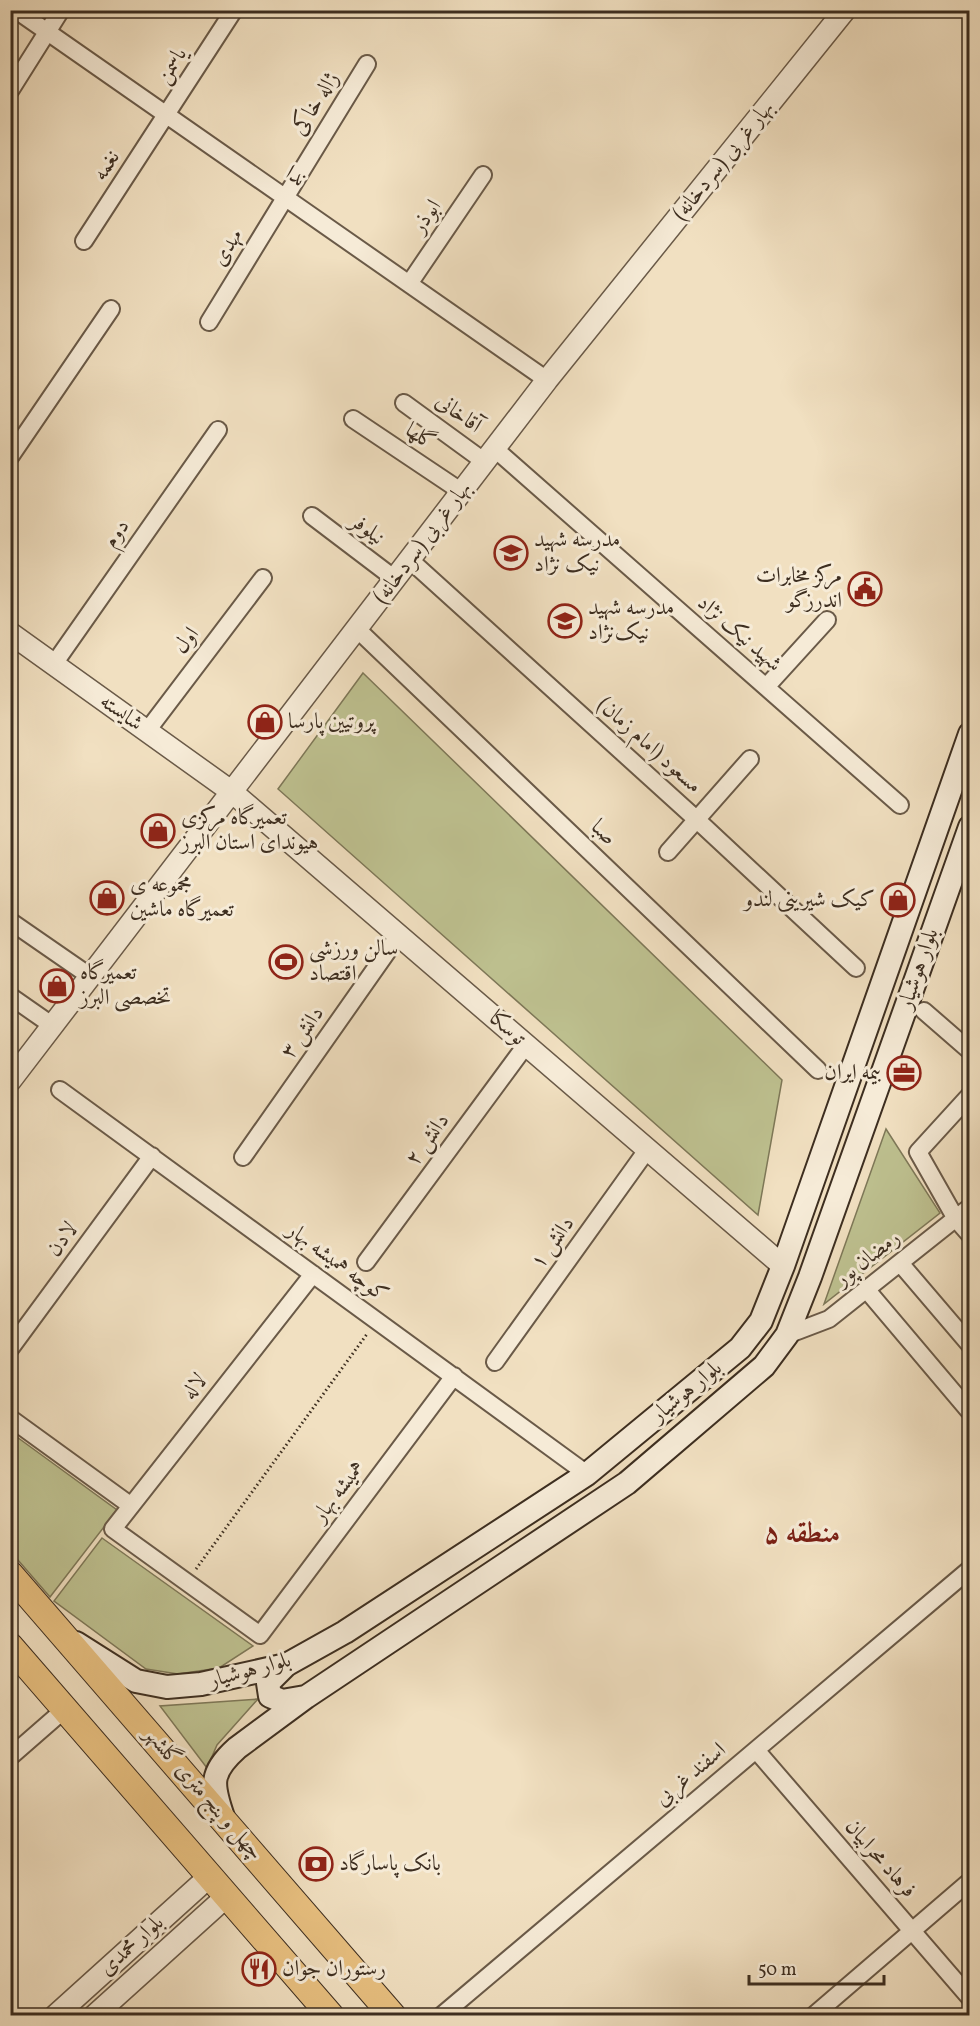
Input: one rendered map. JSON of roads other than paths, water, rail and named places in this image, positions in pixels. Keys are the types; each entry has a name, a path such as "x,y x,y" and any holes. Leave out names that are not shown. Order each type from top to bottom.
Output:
{"main road":[{"name":"بلوار هوشیار","path":"61,1634 136,1681 167,1687 201,1684 286,1665 345,1632 587,1474 740,1348 761,1321 783,1266 936,828 964,772 969,734"},
{"path":"936,828 952,824 966,847"},
{"name":"بلوار هوشیار","path":"223,1817 214,1791 214,1779 226,1758 306,1697 627,1483 764,1366 787,1335 966,847"},
{"name":"چهل و پنج متری گلشهر","path":"10,1574 223,1817 393,2016"},
{"path":"10,1646 331,2016"},
{"path":"286,1665 268,1683 270,1696 282,1701 306,1697"}],"street":[{"name":"ندا","path":"16,10 547,380"},
{"path":"10,91 61,10"},
{"name":"یاسمن","path":"167,116 234,10"},
{"name":"بهار غربی (سردخانه)","path":"10,1081 547,380 844,10"},
{"name":"ژاله خاکی","path":"285,198 367,64"},
{"name":"نغمه","path":"84,241 167,116"},
{"name":"ابوذر","path":"409,284 483,175"},
{"name":"مهدی","path":"209,322 285,198"},
{"path":"10,457 111,309"},
{"name":"آقاخانی","path":"404,403 490,455"},
{"name":"گلها","path":"353,419 462,492"},
{"name":"دوم","path":"54,664 218,430"},
{"name":"شهید نیک نژاد","path":"490,455 766,687 900,805"},
{"name":"نیلوفر","path":"312,516 395,579"},
{"name":"مسعود (امام زمان)","path":"410,560 696,819 856,968"},
{"name":"اول","path":"147,731 263,578"},
{"path":"766,687 827,620"},
{"name":"صبا","path":"357,629 818,1070"},
{"name":"شایسته","path":"10,633 232,792"},
{"path":"668,852 750,759"},
{"name":"توسکا","path":"232,792 783,1266"},
{"path":"10,921 91,977"},
{"name":"دانش ۳","path":"243,1157 399,935"},
{"path":"10,996 52,1026"},
{"path":"924,1011 969,1051"},
{"name":"دانش ۲","path":"366,1262 526,1045"},
{"name":"کوچه همیشه بهار","path":"60,1090 587,1474"},
{"path":"969,1095 918,1152 956,1219 969,1234"},
{"name":"دانش ۱","path":"495,1362 647,1150"},
{"name":"لادن","path":"10,1349 152,1156"},
{"name":"رمضان پور","path":"787,1335 829,1319 969,1207"},
{"path":"900,1263 969,1345"},
{"name":"لاله","path":"186,1582 113,1528 313,1274"},
{"path":"866,1289 969,1412"},
{"name":"همیشه بهار","path":"186,1582 260,1635 454,1376"},
{"path":"10,1418 130,1505"},
{"name":"اسفند غربی","path":"441,2016 969,1569"},
{"path":"10,1757 65,1709"},
{"name":"فرهاد محرابیان","path":"756,1750 969,1998"},
{"name":"بلوار محمدی","path":"55,2016 210,1876"},
{"path":"813,2016 969,1881"},
{"name":"بلوار محمدی","path":"94,2016 227,1896"},
{"path":"170,1912 178,1912 188,1918 185,1934"}],"place":[{"name":"مدرسه شهید نیک نژاد","path":"511,553"},
{"name":"مرکز مخابرات اندرزگو","path":"865,589"},
{"name":"مدرسه شهید نیک‌نژاد","path":"565,621"},
{"name":"پروتیین پارسا","path":"265,722"},
{"name":"تعمیرگاه مرکزی هیوندای استان البرز","path":"158,831"},
{"name":"مجموعه ی تعمیرگاه ماشین","path":"107,898"},
{"name":"کیک شیرینی لندو","path":"898,900"},
{"name":"سالن ورزشی اقتصاد","path":"286,962"},
{"name":"تعمیرگاه تخصصی البرز","path":"57,986"},
{"name":"بیمه ایران","path":"904,1073"},
{"name":"بانک پاسارگاد","path":"316,1864"},
{"name":"رستوران جوان","path":"259,1969"}],"district":[{"name":"منطقه ۵","path":"802,1534"}]}
